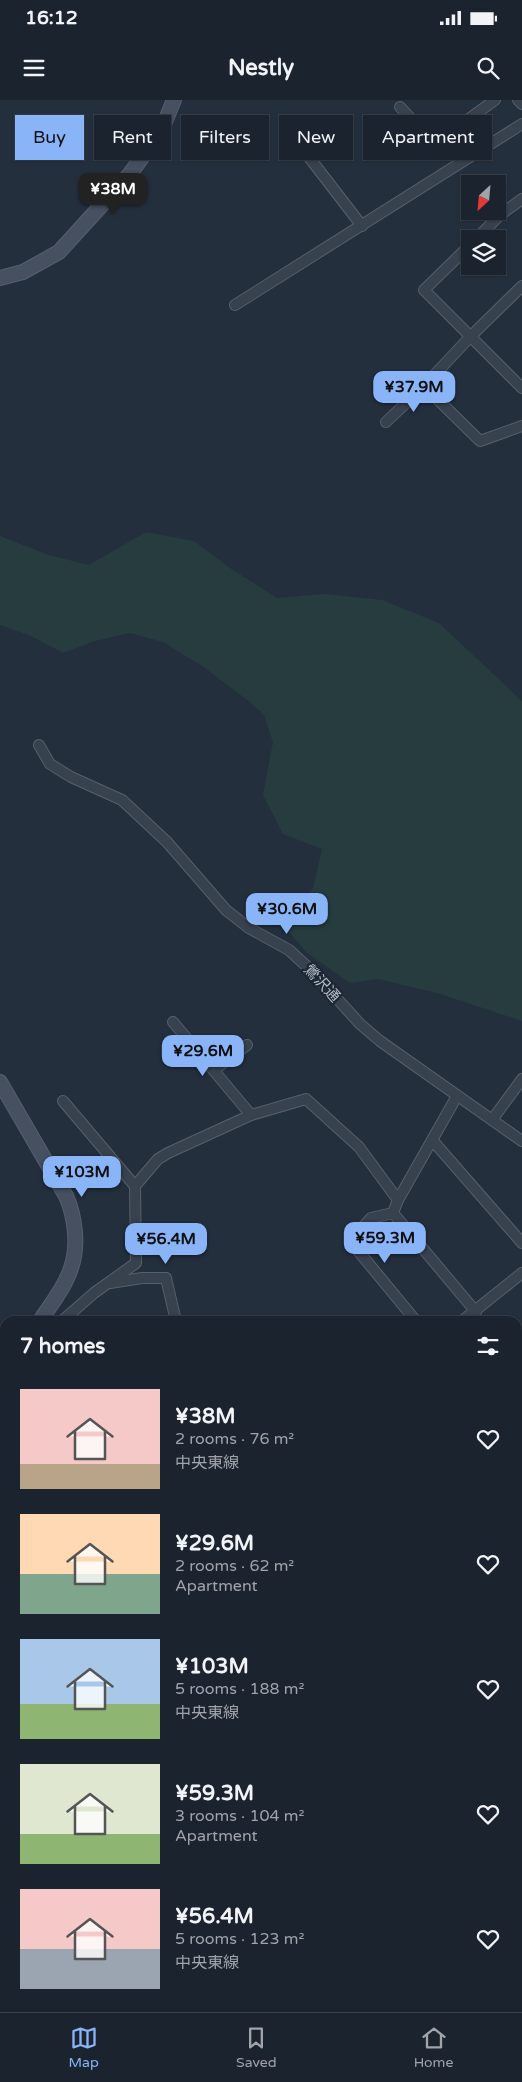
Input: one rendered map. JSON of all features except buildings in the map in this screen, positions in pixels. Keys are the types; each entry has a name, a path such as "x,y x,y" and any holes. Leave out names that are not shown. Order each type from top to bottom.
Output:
{"main road":[{"path":"0,278 23,272 60,252 130,174 162,129 174,100"},
{"path":"0,1082 71,1207 74,1246 72,1267 62,1287 43,1316"}],"street":[{"path":"400,107 434,144 495,100"},
{"path":"518,100 522,104"},
{"path":"235,305 522,124"},
{"path":"311,160 362,226"},
{"path":"485,230 500,215 522,199"},
{"path":"461,253 424,290 522,388"},
{"path":"386,422 522,286"},
{"path":"424,386 480,441 522,426"},
{"name":"鶯沢通","path":"39,745 50,764 72,777 122,800 167,842 226,910 248,928 289,950 313,972 360,1024 457,1096 522,1141"},
{"path":"173,1022 251,1115"},
{"path":"214,1070 247,1045"},
{"path":"492,1120 522,1079"},
{"path":"393,1213 398,1200 457,1096"},
{"path":"135,1186 158,1160 168,1153 251,1115 306,1099 359,1147 398,1200"},
{"path":"63,1101 135,1186 136,1263 68,1316"},
{"path":"433,1141 522,1243"},
{"path":"393,1213 476,1312"},
{"path":"393,1213 371,1218 350,1241 412,1316"},
{"path":"470,1316 522,1273"},
{"path":"108,1283 142,1278 166,1278 175,1316"}],"green space":[{"path":"146,532 194,541 230,568 277,598 325,594 382,600 439,623 522,701 522,1021 437,993 378,979 350,983 307,953 282,924 313,888 322,849 283,834 263,795 273,742 264,715 205,668 163,642 130,633 95,641 63,653 31,636 0,625 0,536 49,555 89,565"}]}
